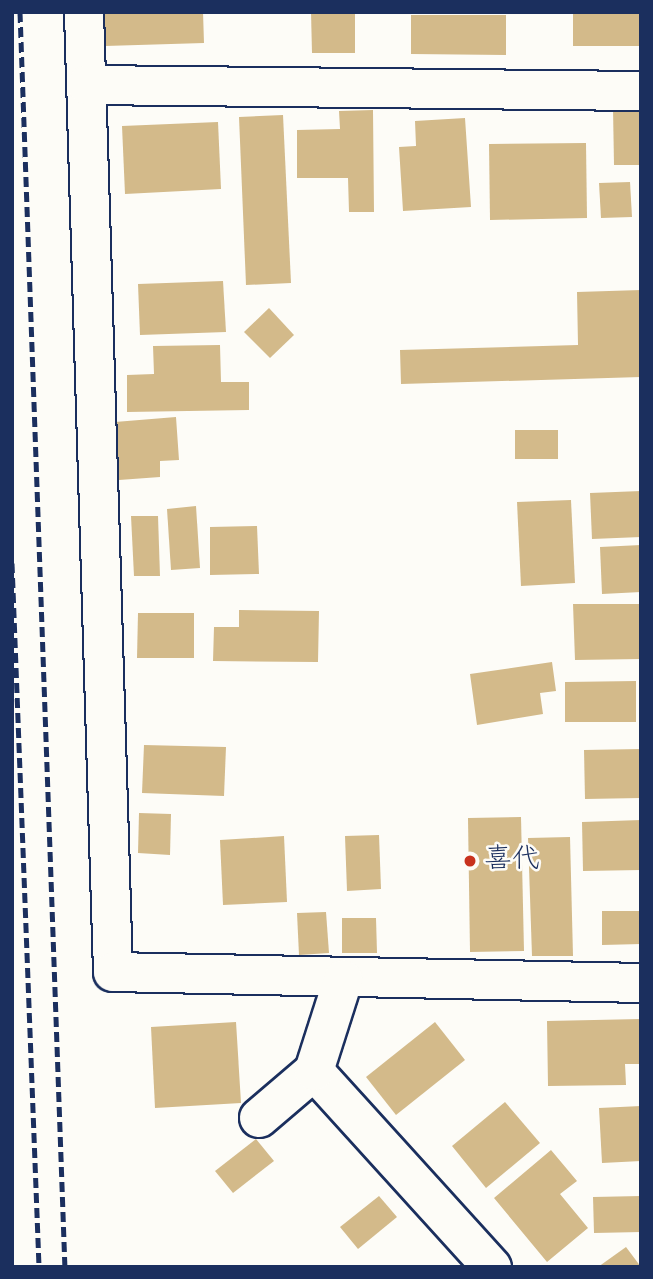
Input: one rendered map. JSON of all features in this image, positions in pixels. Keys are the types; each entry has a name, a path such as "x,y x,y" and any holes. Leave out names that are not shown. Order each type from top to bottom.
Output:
{"street":[{"path":"84,12 113,972 343,981 641,983"},
{"path":"87,85 641,91"},
{"path":"259,1118 314,1071 343,981"},
{"path":"314,1071 492,1267"}],"building":[{"path":"104,12 203,12 204,43 105,46"},
{"path":"311,12 355,12 355,53 312,53"},
{"path":"573,12 641,12 641,46 573,46"},
{"path":"411,15 506,15 506,55 411,54"},
{"path":"613,108 641,108 641,165 614,165"},
{"path":"373,110 374,212 349,212 348,178 297,178 297,130 340,129 339,111"},
{"path":"283,115 291,283 246,285 239,117"},
{"path":"465,118 471,207 403,211 399,147 416,146 415,121"},
{"path":"218,122 221,189 125,194 122,126"},
{"path":"586,143 587,218 490,220 489,144"},
{"path":"630,182 632,217 601,218 599,183"},
{"path":"223,281 226,332 140,335 138,284"},
{"path":"641,290 641,377 401,384 400,350 578,345 577,292"},
{"path":"269,308 294,335 270,358 244,332"},
{"path":"220,345 221,382 249,382 249,410 127,412 127,375 154,374 153,346"},
{"path":"176,417 179,460 160,461 160,477 119,480 115,422"},
{"path":"515,430 558,430 558,459 515,459"},
{"path":"641,491 641,537 592,539 590,493"},
{"path":"571,500 575,583 521,586 517,502"},
{"path":"196,506 200,568 171,570 167,509"},
{"path":"131,516 158,516 160,576 134,576"},
{"path":"257,526 259,574 210,575 210,527"},
{"path":"641,545 641,592 602,594 600,547"},
{"path":"573,604 641,604 641,659 575,660"},
{"path":"239,610 319,611 318,662 213,661 214,627 239,627"},
{"path":"138,613 194,613 194,658 137,658"},
{"path":"552,662 556,691 540,693 543,714 477,725 470,674"},
{"path":"636,681 636,722 565,722 565,682"},
{"path":"144,745 226,747 224,796 142,793"},
{"path":"641,749 641,798 585,799 584,750"},
{"path":"139,813 171,814 170,855 138,853"},
{"path":"521,817 524,951 470,952 468,818"},
{"path":"641,820 641,870 583,871 582,822"},
{"path":"379,835 381,889 347,891 345,836"},
{"path":"284,836 287,902 223,905 220,840"},
{"path":"570,837 573,956 532,956 528,838"},
{"path":"602,911 641,911 641,944 602,945"},
{"path":"326,912 329,953 299,955 297,913"},
{"path":"342,918 376,918 377,953 342,953"},
{"path":"641,1019 641,1064 625,1064 626,1085 548,1086 547,1021"},
{"path":"236,1022 241,1103 155,1108 151,1027"},
{"path":"435,1022 465,1060 396,1115 366,1077"},
{"path":"505,1102 540,1143 486,1188 452,1146"},
{"path":"641,1106 641,1161 602,1163 599,1108"},
{"path":"256,1139 274,1161 233,1193 215,1171"},
{"path":"551,1150 577,1181 560,1194 588,1228 547,1262 494,1198"},
{"path":"379,1196 397,1217 358,1249 340,1227"},
{"path":"641,1196 641,1232 594,1233 593,1197"},
{"path":"626,1247 641,1267 598,1267"}],"railway":[{"path":"20,12 65,1267"},
{"path":"12,563 39,1267"}],"place":[{"name":"喜代","path":"470,861"}]}
